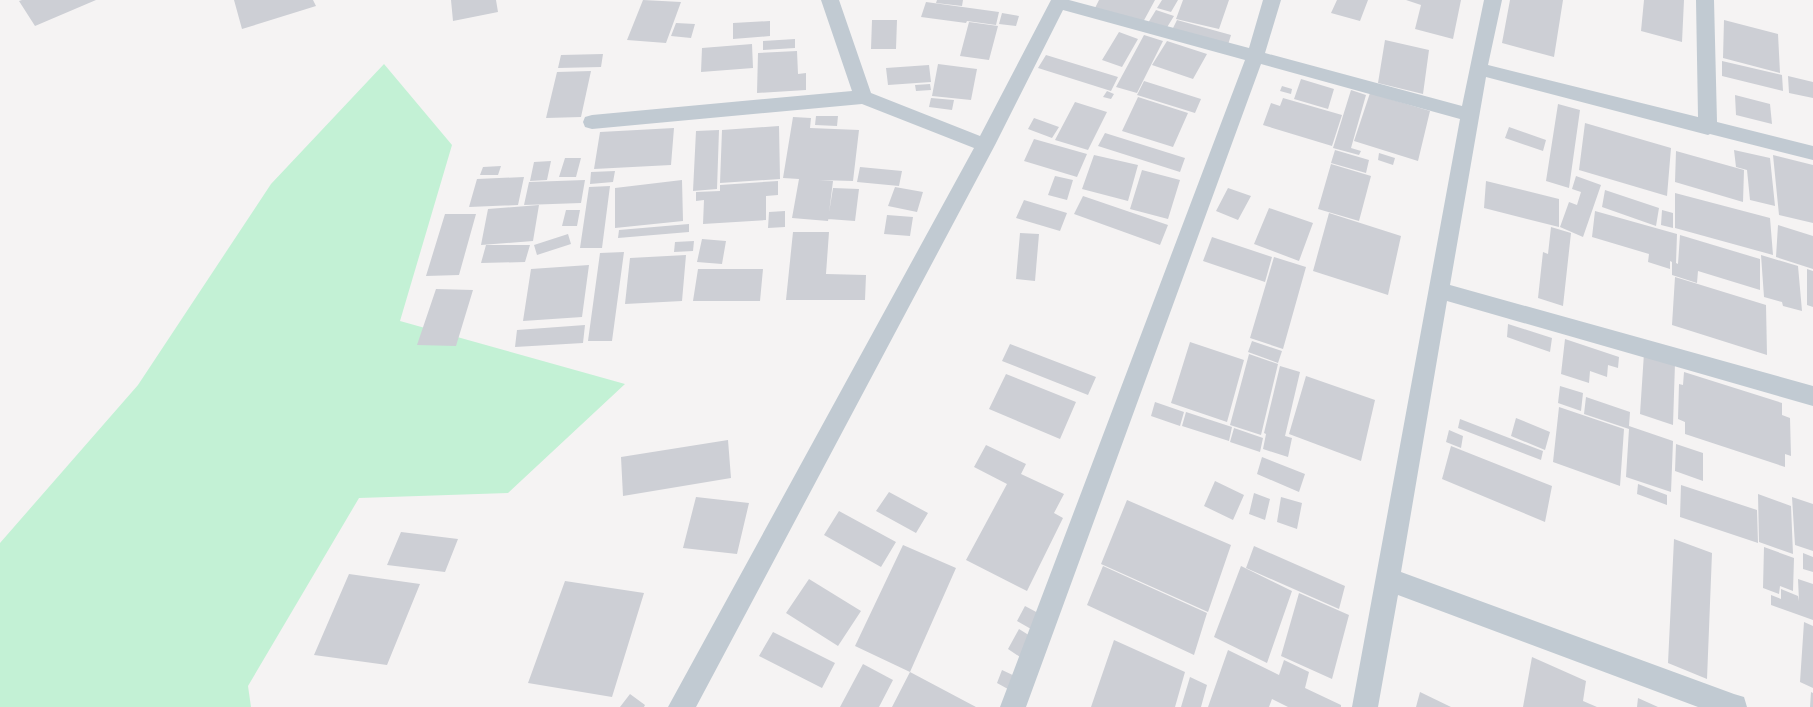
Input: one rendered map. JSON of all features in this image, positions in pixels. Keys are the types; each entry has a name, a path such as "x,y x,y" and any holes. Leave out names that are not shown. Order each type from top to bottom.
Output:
{"street":[{"path":"830,0 863,97"},
{"path":"1012,707 1255,57 1272,0"},
{"path":"1365,707 1478,69 1493,0"},
{"path":"1705,0 1708,128"},
{"path":"681,707 985,146 1059,1 1255,57 1471,115"},
{"path":"1478,69 1708,128 1813,153"},
{"path":"592,122 863,97 985,146"},
{"path":"1438,290 1813,396"},
{"path":"1388,579 1734,707"}],"green space":[{"path":"384,64 452,145 400,321 625,384 508,493 359,498 248,686 251,707 0,707 0,543 138,385 271,184"}],"building":[{"path":"96,0 35,26 19,1"},
{"path":"234,0 313,0 316,6 242,29"},
{"path":"451,0 496,0 498,12 453,21"},
{"path":"643,0 681,2 666,43 627,40"},
{"path":"937,0 963,0 962,6 936,3"},
{"path":"1099,0 1155,0 1142,24 1094,10"},
{"path":"1162,0 1178,0 1171,12 1157,8"},
{"path":"1183,0 1229,0 1219,29 1176,19"},
{"path":"1337,0 1368,0 1360,21 1331,13"},
{"path":"1406,0 1461,0 1453,39 1415,29 1421,5"},
{"path":"1510,0 1563,0 1554,57 1502,43"},
{"path":"1644,0 1684,0 1682,42 1641,31"},
{"path":"926,2 999,12 996,25 921,17"},
{"path":"1156,10 1174,16 1166,29 1148,23"},
{"path":"1002,13 1019,16 1016,26 999,24"},
{"path":"872,20 897,20 896,49 871,49"},
{"path":"1177,20 1231,35 1227,48 1171,32"},
{"path":"1724,20 1778,34 1780,73 1723,58"},
{"path":"770,21 770,36 733,39 733,23"},
{"path":"969,22 998,26 989,60 960,56"},
{"path":"676,23 695,24 691,38 671,36"},
{"path":"1119,32 1138,39 1122,67 1102,60"},
{"path":"1144,35 1163,41 1137,93 1116,87"},
{"path":"795,39 795,48 763,50 763,41"},
{"path":"1385,40 1429,50 1423,94 1378,83"},
{"path":"1167,41 1207,54 1193,79 1152,65"},
{"path":"752,44 753,68 701,72 702,48"},
{"path":"797,51 798,74 806,73 806,90 757,93 758,53"},
{"path":"603,54 601,67 558,68 561,55"},
{"path":"1046,55 1118,77 1111,91 1038,68"},
{"path":"1722,61 1782,75 1783,91 1722,76"},
{"path":"938,64 977,69 971,100 932,96"},
{"path":"929,65 931,82 888,85 886,68"},
{"path":"591,71 581,117 546,118 557,72"},
{"path":"1788,76 1813,82 1813,98 1789,93"},
{"path":"1301,79 1334,89 1328,109 1294,99"},
{"path":"1144,81 1201,99 1195,113 1137,95"},
{"path":"930,84 931,90 916,91 915,85"},
{"path":"1282,86 1292,89 1291,94 1280,91"},
{"path":"1351,90 1366,95 1351,148 1361,151 1359,155 1333,148"},
{"path":"1107,91 1114,94 1111,99 1103,97"},
{"path":"1370,93 1430,111 1418,161 1354,141"},
{"path":"1735,95 1770,104 1772,124 1736,115"},
{"path":"1138,97 1188,113 1173,147 1122,131"},
{"path":"931,98 954,100 952,110 929,107"},
{"path":"1283,98 1342,115 1332,146 1263,125 1271,103 1280,106"},
{"path":"1075,102 1107,112 1088,150 1055,140"},
{"path":"1558,104 1580,110 1569,188 1546,181"},
{"path":"816,116 838,116 837,126 815,125"},
{"path":"793,117 811,118 810,128 859,130 853,181 819,180 833,181 828,221 792,218 799,179 783,178"},
{"path":"1034,118 1059,127 1052,138 1028,129"},
{"path":"1585,123 1671,148 1667,196 1579,170"},
{"path":"779,126 780,179 720,183 722,130"},
{"path":"1509,127 1546,140 1543,151 1505,138"},
{"path":"674,128 671,165 594,169 600,132"},
{"path":"719,130 717,189 693,191 696,131"},
{"path":"1105,133 1185,158 1180,172 1098,146"},
{"path":"1034,139 1087,154 1077,177 1024,161"},
{"path":"1335,150 1369,160 1366,173 1331,163"},
{"path":"1734,150 1770,158 1775,206 1750,200 1747,170 1736,167"},
{"path":"1676,151 1744,170 1743,202 1675,182"},
{"path":"1379,153 1395,158 1393,165 1378,160"},
{"path":"1094,155 1138,165 1128,201 1082,189"},
{"path":"1773,155 1813,165 1813,223 1779,215"},
{"path":"565,158 581,158 576,177 559,177"},
{"path":"551,161 547,180 530,181 534,162"},
{"path":"1331,164 1371,176 1359,221 1318,209"},
{"path":"501,166 498,175 480,175 483,167"},
{"path":"860,167 902,171 899,186 857,182"},
{"path":"1142,170 1180,180 1168,219 1130,209"},
{"path":"615,171 613,182 590,184 591,172"},
{"path":"1055,176 1073,180 1067,200 1048,195"},
{"path":"1576,176 1601,185 1583,237 1560,227 1569,202 1577,205 1581,192 1572,189"},
{"path":"524,177 518,205 469,207 477,179"},
{"path":"585,180 581,203 524,205 529,182"},
{"path":"682,180 683,221 615,228 615,188"},
{"path":"778,181 778,195 766,196 766,220 703,224 704,200 696,201 696,192 720,191 720,185"},
{"path":"1486,181 1559,199 1559,227 1484,208"},
{"path":"610,186 602,248 580,248 589,187"},
{"path":"895,187 923,192 917,212 888,206"},
{"path":"833,188 859,189 855,221 828,219"},
{"path":"1228,188 1251,196 1238,220 1216,211"},
{"path":"1605,190 1659,208 1656,226 1602,207"},
{"path":"1675,193 1770,218 1773,255 1675,228"},
{"path":"1083,196 1168,225 1160,245 1074,214"},
{"path":"1024,200 1067,213 1060,231 1016,218"},
{"path":"539,205 533,241 481,245 488,209"},
{"path":"1269,208 1313,223 1299,261 1254,244"},
{"path":"566,210 580,210 577,226 562,226"},
{"path":"1662,210 1673,213 1673,228 1661,225"},
{"path":"785,211 785,227 768,228 769,212"},
{"path":"1595,211 1677,234 1676,263 1678,264 1680,235 1760,259 1760,290 1698,271 1697,283 1672,275 1672,262 1670,261 1670,269 1648,262 1649,254 1592,237"},
{"path":"1329,213 1401,236 1388,295 1313,271"},
{"path":"445,214 476,214 459,275 426,276"},
{"path":"887,215 913,217 910,236 884,234"},
{"path":"689,224 689,232 618,238 619,230"},
{"path":"1778,225 1813,236 1813,269 1776,257"},
{"path":"1551,227 1571,233 1563,306 1538,298 1543,252 1548,254"},
{"path":"793,232 829,232 826,274 866,275 865,300 786,300"},
{"path":"1020,233 1039,234 1035,281 1016,279"},
{"path":"568,234 571,244 537,255 534,245"},
{"path":"1212,237 1272,257 1265,282 1203,261"},
{"path":"702,239 726,241 722,264 697,262"},
{"path":"694,241 693,251 674,252 675,242"},
{"path":"486,245 530,245 525,262 481,263"},
{"path":"624,252 612,341 588,341 600,253"},
{"path":"686,255 682,301 625,304 630,258"},
{"path":"1761,255 1798,266 1802,311 1783,306 1782,302 1764,297"},
{"path":"1274,257 1306,267 1283,349 1250,338"},
{"path":"589,265 582,317 523,321 531,269"},
{"path":"698,269 763,269 760,301 693,301"},
{"path":"1807,269 1813,271 1813,307 1807,305"},
{"path":"1675,277 1766,305 1767,355 1672,325"},
{"path":"436,289 473,290 456,346 417,345"},
{"path":"1508,324 1552,338 1550,352 1507,337"},
{"path":"585,325 583,343 515,347 517,330"},
{"path":"1565,339 1619,357 1618,368 1608,365 1607,377 1590,371 1589,383 1561,374"},
{"path":"1252,341 1282,351 1278,363 1248,352"},
{"path":"1190,342 1244,360 1227,422 1171,403"},
{"path":"1010,344 1096,377 1088,395 1002,361"},
{"path":"1644,353 1675,363 1673,425 1640,414"},
{"path":"1249,354 1278,364 1261,435 1230,425"},
{"path":"1280,366 1300,372 1285,436 1292,438 1288,457 1263,449 1266,434 1264,433"},
{"path":"1684,372 1782,403 1782,415 1790,418 1791,456 1785,454 1785,467 1685,434 1685,422 1678,419 1679,384 1683,385"},
{"path":"1006,374 1076,402 1060,439 989,409"},
{"path":"1306,376 1375,400 1361,461 1289,434"},
{"path":"1560,386 1583,393 1581,411 1558,403"},
{"path":"1586,397 1630,412 1629,426 1673,441 1671,492 1626,477 1629,429 1584,414"},
{"path":"1155,402 1184,412 1180,426 1151,416"},
{"path":"1559,407 1624,429 1620,486 1553,462"},
{"path":"1186,412 1232,427 1229,441 1182,426"},
{"path":"1516,418 1550,432 1545,450 1511,436"},
{"path":"1460,419 1543,451 1541,460 1458,428"},
{"path":"1234,428 1263,438 1260,452 1230,442"},
{"path":"1449,430 1463,436 1461,448 1446,442"},
{"path":"728,440 731,478 623,496 621,457"},
{"path":"1676,444 1703,453 1703,481 1675,471"},
{"path":"986,445 1026,464 1021,474 1064,494 1054,513 1063,518 1027,591 966,560 1007,484 974,467"},
{"path":"1451,446 1552,486 1545,522 1442,479"},
{"path":"1262,457 1305,474 1299,492 1257,474"},
{"path":"1215,481 1244,495 1233,520 1204,506"},
{"path":"1638,484 1667,495 1667,505 1637,494"},
{"path":"1681,485 1757,510 1758,543 1680,517"},
{"path":"889,492 928,513 916,533 876,511"},
{"path":"1254,493 1270,499 1265,520 1249,514"},
{"path":"1758,494 1791,506 1793,554 1759,542"},
{"path":"696,497 749,503 737,554 683,548"},
{"path":"1281,497 1302,503 1297,529 1277,522"},
{"path":"1792,497 1813,504 1813,551 1795,545"},
{"path":"1127,500 1231,545 1208,612 1101,564"},
{"path":"839,511 896,542 881,567 824,535"},
{"path":"401,532 458,539 445,572 387,565"},
{"path":"1674,539 1712,553 1707,679 1668,663"},
{"path":"903,545 956,568 910,672 855,646"},
{"path":"1254,546 1345,586 1339,609 1246,568"},
{"path":"1764,547 1794,558 1793,591 1780,586 1779,594 1763,588"},
{"path":"1803,553 1813,557 1813,572 1803,569"},
{"path":"1103,566 1207,613 1194,655 1087,605"},
{"path":"1241,566 1292,591 1267,663 1214,637"},
{"path":"349,574 420,584 387,665 314,655"},
{"path":"809,579 861,611 838,646 786,613"},
{"path":"1798,579 1813,584 1813,620 1771,605 1771,595 1781,599 1781,589 1798,596 1799,601"},
{"path":"565,581 644,593 612,697 528,683"},
{"path":"1299,593 1349,615 1332,679 1281,656"},
{"path":"1025,606 1040,614 1031,629 1017,621"},
{"path":"1804,622 1813,626 1813,688 1800,682"},
{"path":"1019,629 1035,639 1023,659 1008,649"},
{"path":"773,632 835,663 822,688 759,656"},
{"path":"1114,640 1185,672 1175,707 1091,707"},
{"path":"1228,650 1279,675 1284,660 1309,672 1305,688 1341,705 1341,707 1288,707 1272,699 1269,707 1208,707"},
{"path":"1532,657 1586,681 1583,701 1597,707 1523,707"},
{"path":"863,664 893,680 879,707 840,707"},
{"path":"1002,670 1023,680 1017,694 997,683"},
{"path":"910,672 976,707 892,707"},
{"path":"1190,677 1207,685 1201,707 1181,707"},
{"path":"1420,692 1451,707 1416,707"},
{"path":"1811,692 1813,693 1813,707 1810,707"},
{"path":"630,694 645,705 644,707 620,707"},
{"path":"1638,698 1658,707 1637,707"}]}
